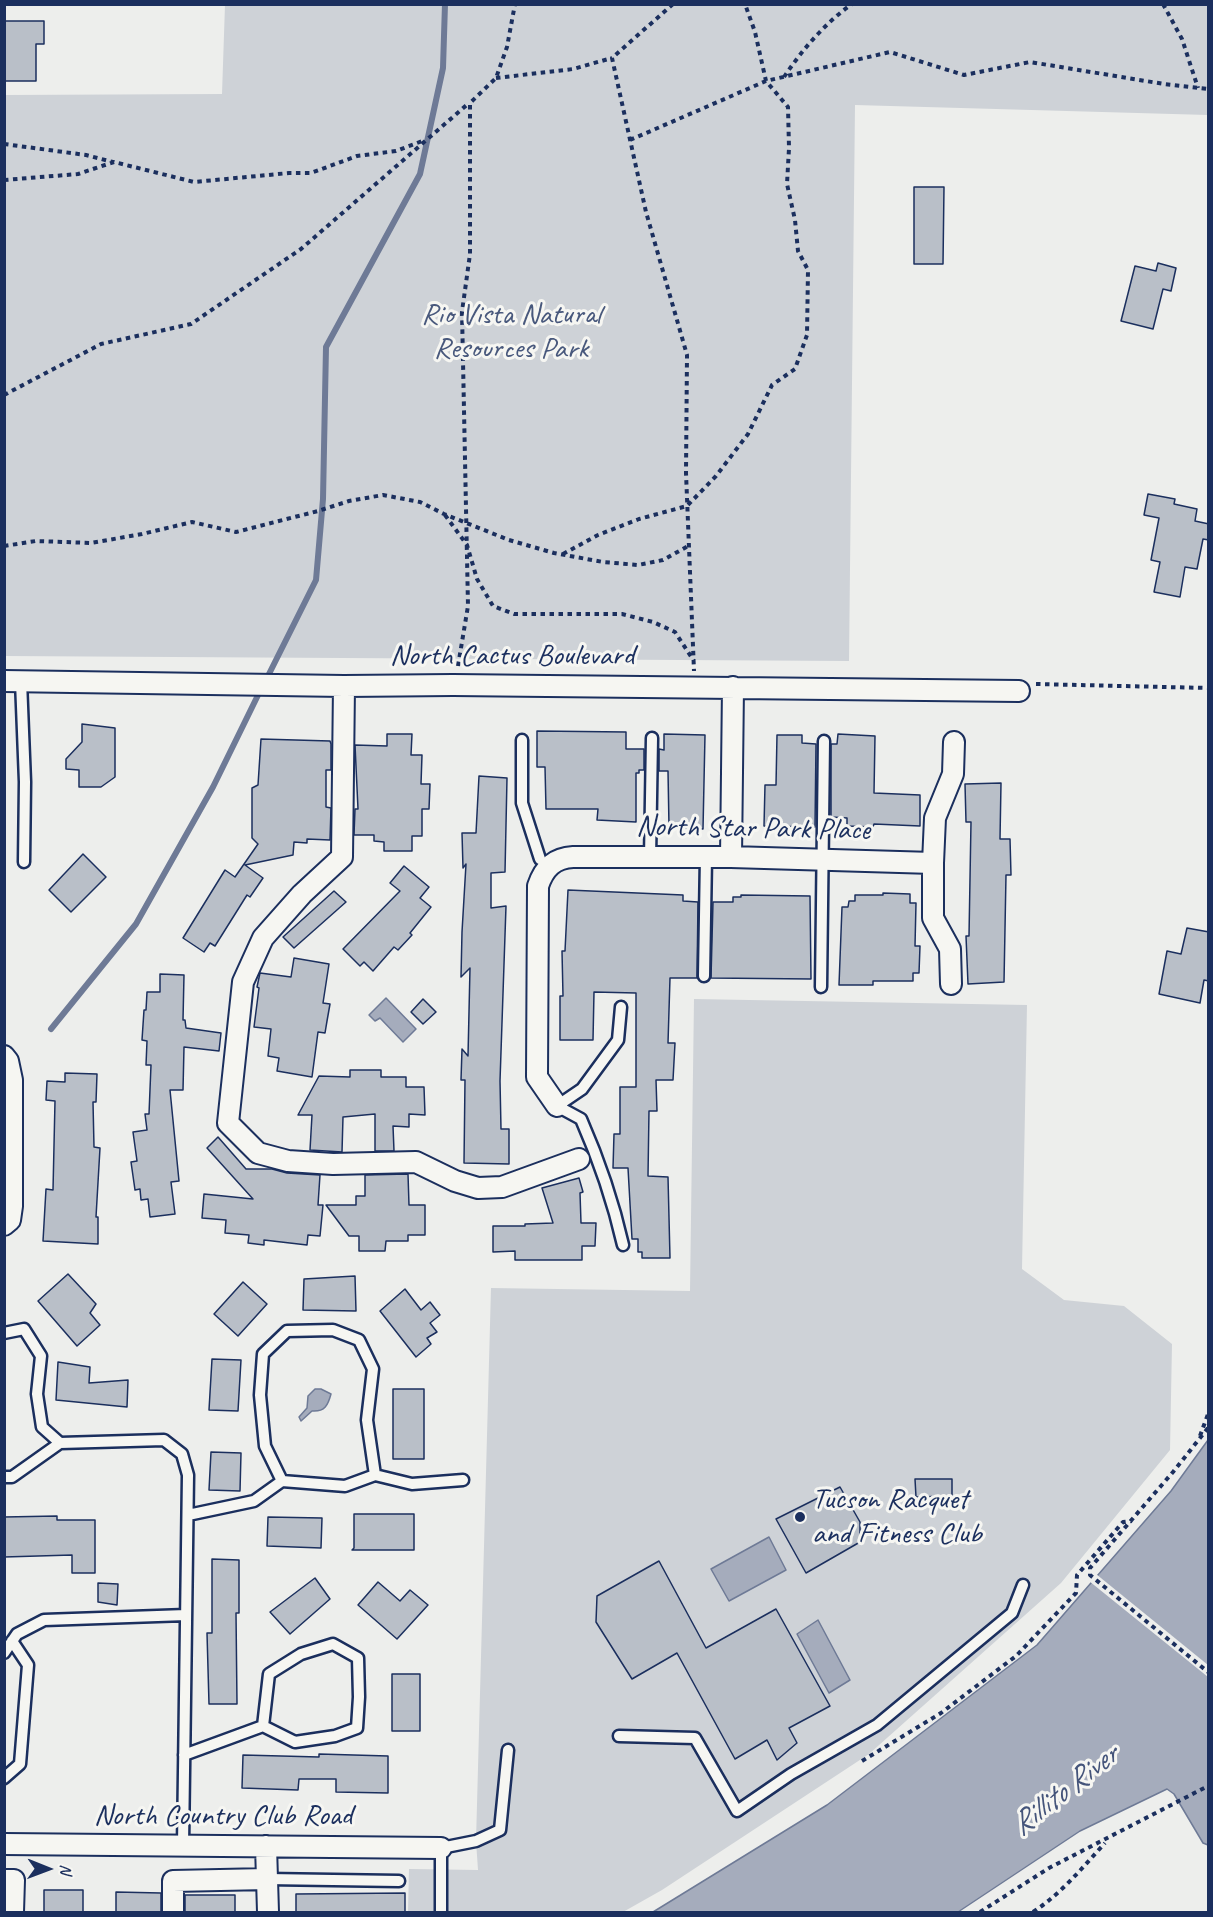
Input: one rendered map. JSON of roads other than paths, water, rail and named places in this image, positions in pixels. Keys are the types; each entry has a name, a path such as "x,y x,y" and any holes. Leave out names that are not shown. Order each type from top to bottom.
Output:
{"street":[{"name":"North Cactus Boulevard","path":"13,681 1019,691"},
{"path":"344,686 342,857 302,894 263,938 243,982 228,1123 258,1153 288,1161 333,1164 416,1162 455,1181 478,1188 502,1187 579,1159"},
{"path":"731,857 733,687"},
{"path":"951,984 950,949 933,918 933,863 935,818 953,774 954,742"},
{"name":"North Star Park Place","path":"544,863 561,858 706,857 933,863"},
{"path":"544,863 538,886 537,1077 557,1106"},
{"path":"4,1056 8,1061 12,1080 12,1206 7,1222"},
{"name":"North Country Club Road","path":"4,1844 441,1848"},
{"path":"266,1846 268,1912"},
{"path":"173,1912 173,1881 267,1879"},
{"path":"4,1880 14,1880 14,1912"}],"lane":[{"path":"13,681 24,770 24,862"},
{"path":"650,858 652,738"},
{"path":"522,740 522,803 544,863"},
{"path":"821,987 824,741"},
{"path":"704,976 706,857"},
{"path":"621,1007 618,1040 582,1089 557,1106 582,1119 614,1207 623,1245"},
{"path":"4,1333 24,1329 41,1356 37,1394 42,1427 60,1443"},
{"path":"282,1481 265,1446 260,1395 263,1354 287,1331 333,1330 359,1340 373,1369 367,1420 375,1475"},
{"path":"4,1477 12,1477 60,1443 164,1440 182,1454 188,1475 183,1845"},
{"path":"188,1515 254,1501 282,1481 345,1486 375,1475 412,1484 463,1480"},
{"path":"619,1736 695,1738 737,1811 791,1774 886,1718 1012,1613 1023,1585"},
{"path":"4,1653 17,1634 44,1620 186,1615"},
{"path":"4,1778 20,1764 25,1722 28,1665 12,1641"},
{"path":"184,1755 263,1726 295,1742 335,1736 357,1728 360,1697 358,1658 333,1644 302,1654 269,1674 263,1726"},
{"path":"441,1912 441,1848 476,1841 500,1830 508,1750"},
{"path":"267,1879 399,1881"}],"water":[{"path":"386,998 416,1029 403,1042 380,1018 375,1021 369,1015"},
{"path":"315,1389 331,1394 329,1401 323,1409 312,1411 301,1421 299,1417 307,1408 308,1396"},
{"name":"Rillito River","path":"1208,1440 1208,1845 1203,1843 1174,1794 1167,1789 1080,1831 958,1912 653,1912 827,1805 1037,1645 1171,1491"},
{"path":"769,1537 786,1570 729,1601 711,1569"},
{"path":"818,1620 850,1680 829,1693 797,1634"}],"waterway":[{"path":"266,680 316,580 323,499 326,347 420,174 443,68 445,4"},
{"path":"51,1029 136,924 213,787 261,689"}],"place":[{"name":"Tucson Racquet and Fitness Club","path":"800,1517"}],"park label":[{"name":"Rio Vista Natural Resources Park","path":"511,332"}]}
